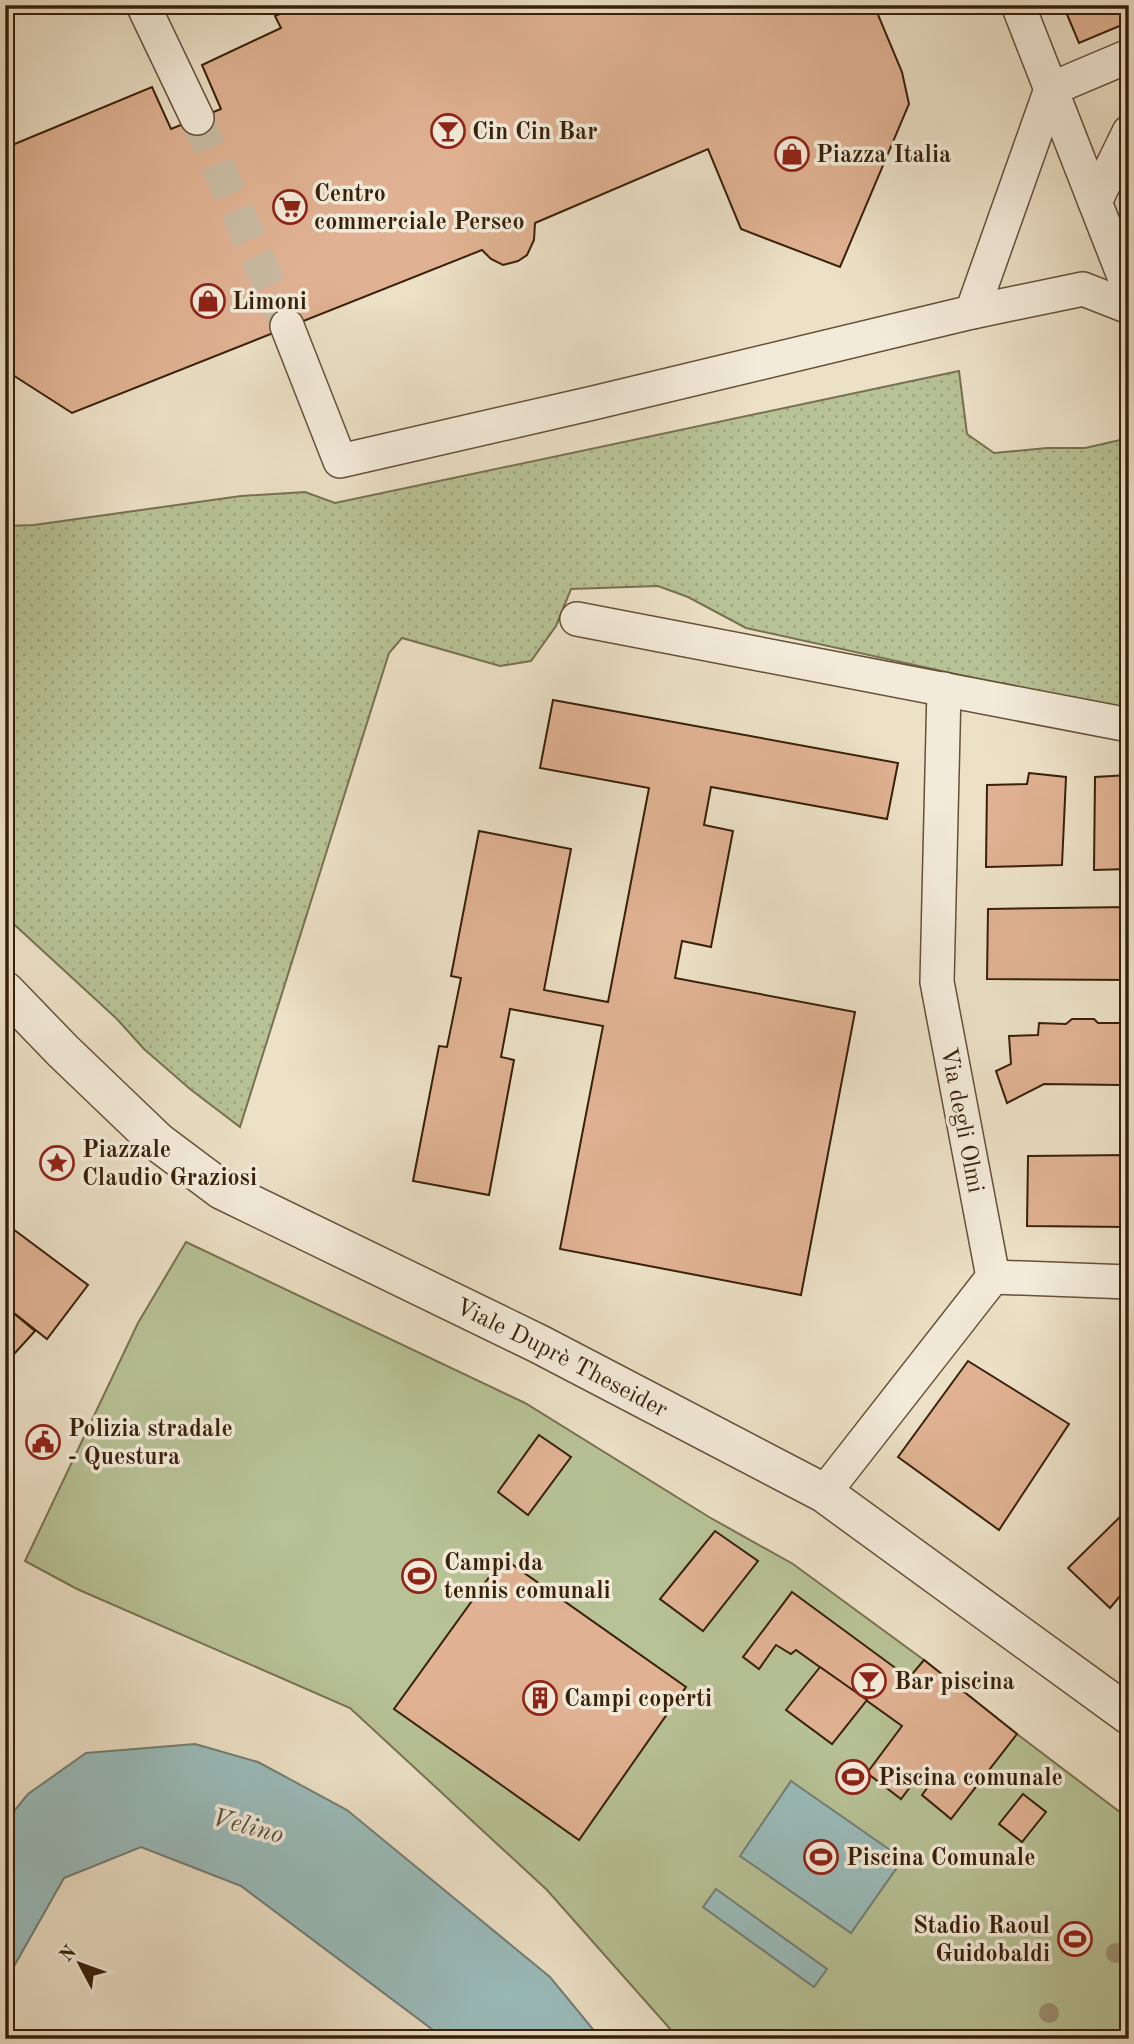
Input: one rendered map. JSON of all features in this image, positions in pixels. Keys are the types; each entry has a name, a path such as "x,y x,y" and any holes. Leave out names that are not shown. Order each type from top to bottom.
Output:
{"street":[{"path":"143,5 197,118"},
{"path":"1018,5 1129,289"},
{"path":"972,312 1051,89 1129,56"},
{"path":"1095,202 1129,132"},
{"path":"288,326 340,461 972,312 1083,289 1129,307"},
{"path":"577,618 1129,724"},
{"name":"Via degli Olmi","path":"944,689 937,982 993,1277"},
{"name":"Viale Duprè Theseider","path":"5,991 158,1142 222,1190 539,1344 824,1493 1129,1715"},
{"path":"824,1493 993,1277 1129,1282"}],"green space":[{"path":"959,371 967,434 994,453 1085,448 1129,438 1129,712 746,628 688,597 658,586 571,589 556,626 531,661 500,666 402,638 389,653 240,1127 144,1049 117,1019 5,916 5,526 34,525 241,496 305,492 335,503"},
{"path":"186,1242 525,1403 709,1517 793,1564 924,1660 1129,1819 1129,2039 679,2039 547,1890 350,1708 77,1589 25,1561 138,1323"}],"water":[{"name":"Velino","path":"195,1744 258,1762 347,1810 550,1977 601,2039 445,2039 241,1886 141,1847 64,1878 13,1968 5,1993 5,1822 28,1794 86,1753"},
{"name":"Piscina Comunale","path":"791,1781 903,1859 851,1933 740,1856"},
{"path":"716,1889 827,1969 814,1987 703,1907"}],"building":[{"name":"Centro commerciale Perseo","path":"300,5 636,5 640,14 658,5 874,5 902,72 909,104 840,267 741,229 708,149 535,223 534,240 527,255 518,261 503,265 482,250 72,413 5,370 5,148 152,87 171,129 221,109 202,65 281,28 275,16"},
{"path":"1063,5 1129,5 1129,22 1079,43"},
{"path":"553,700 898,763 887,819 711,787 704,825 733,831 711,947 682,941 675,978 855,1012 801,1295 560,1249 603,1026 510,1009 501,1057 514,1060 489,1195 413,1181 439,1046 447,1047 461,978 451,976 479,831 571,849 544,990 608,1002 649,788 540,768"},
{"path":"1029,773 1066,777 1062,865 986,867 987,785 1027,784"},
{"path":"1129,775 1129,869 1094,870 1095,777"},
{"path":"1129,907 1129,980 987,979 988,909"},
{"path":"1072,1019 1126,1023 1120,1085 1044,1084 1007,1103 996,1071 1011,1064 1009,1036 1038,1035 1039,1023 1066,1024"},
{"path":"1129,1155 1129,1227 1027,1226 1028,1156"},
{"path":"5,1223 88,1285 47,1339 5,1306"},
{"path":"5,1306 35,1331 5,1364"},
{"path":"1129,1329 1129,1443 1121,1444 1125,1330"},
{"path":"968,1361 1069,1424 999,1530 898,1457"},
{"path":"539,1435 571,1457 528,1515 498,1492"},
{"path":"1129,1508 1129,1600 1126,1602 1120,1596 1110,1608 1068,1568"},
{"path":"715,1531 758,1561 703,1631 660,1599"},
{"name":"Campi coperti","path":"503,1558 686,1687 579,1840 394,1709"},
{"path":"792,1592 909,1678 924,1660 1017,1734 951,1819 922,1795 936,1776 925,1767 901,1799 867,1773 902,1726 796,1650 791,1654 776,1645 759,1669 743,1657"},
{"path":"820,1667 867,1700 832,1744 786,1710"},
{"path":"1023,1794 1046,1812 1022,1842 999,1824"}],"tunnel":[{"path":"197,118 287,326"}],"place":[{"name":"Cin Cin Bar","path":"448,131"},
{"name":"Piazza Italia","path":"792,154"},
{"name":"Centro commerciale Perseo","path":"290,207"},
{"name":"Limoni","path":"208,301"},
{"name":"Piazzale Claudio Graziosi","path":"57,1163"},
{"name":"Polizia stradale - Questura","path":"43,1442"},
{"name":"Campi da tennis comunali","path":"419,1576"},
{"name":"Bar piscina","path":"869,1681"},
{"name":"Campi coperti","path":"540,1698"},
{"name":"Piscina comunale","path":"853,1777"},
{"name":"Piscina Comunale","path":"821,1857"},
{"name":"Stadio Raoul Guidobaldi","path":"1075,1939"}]}
